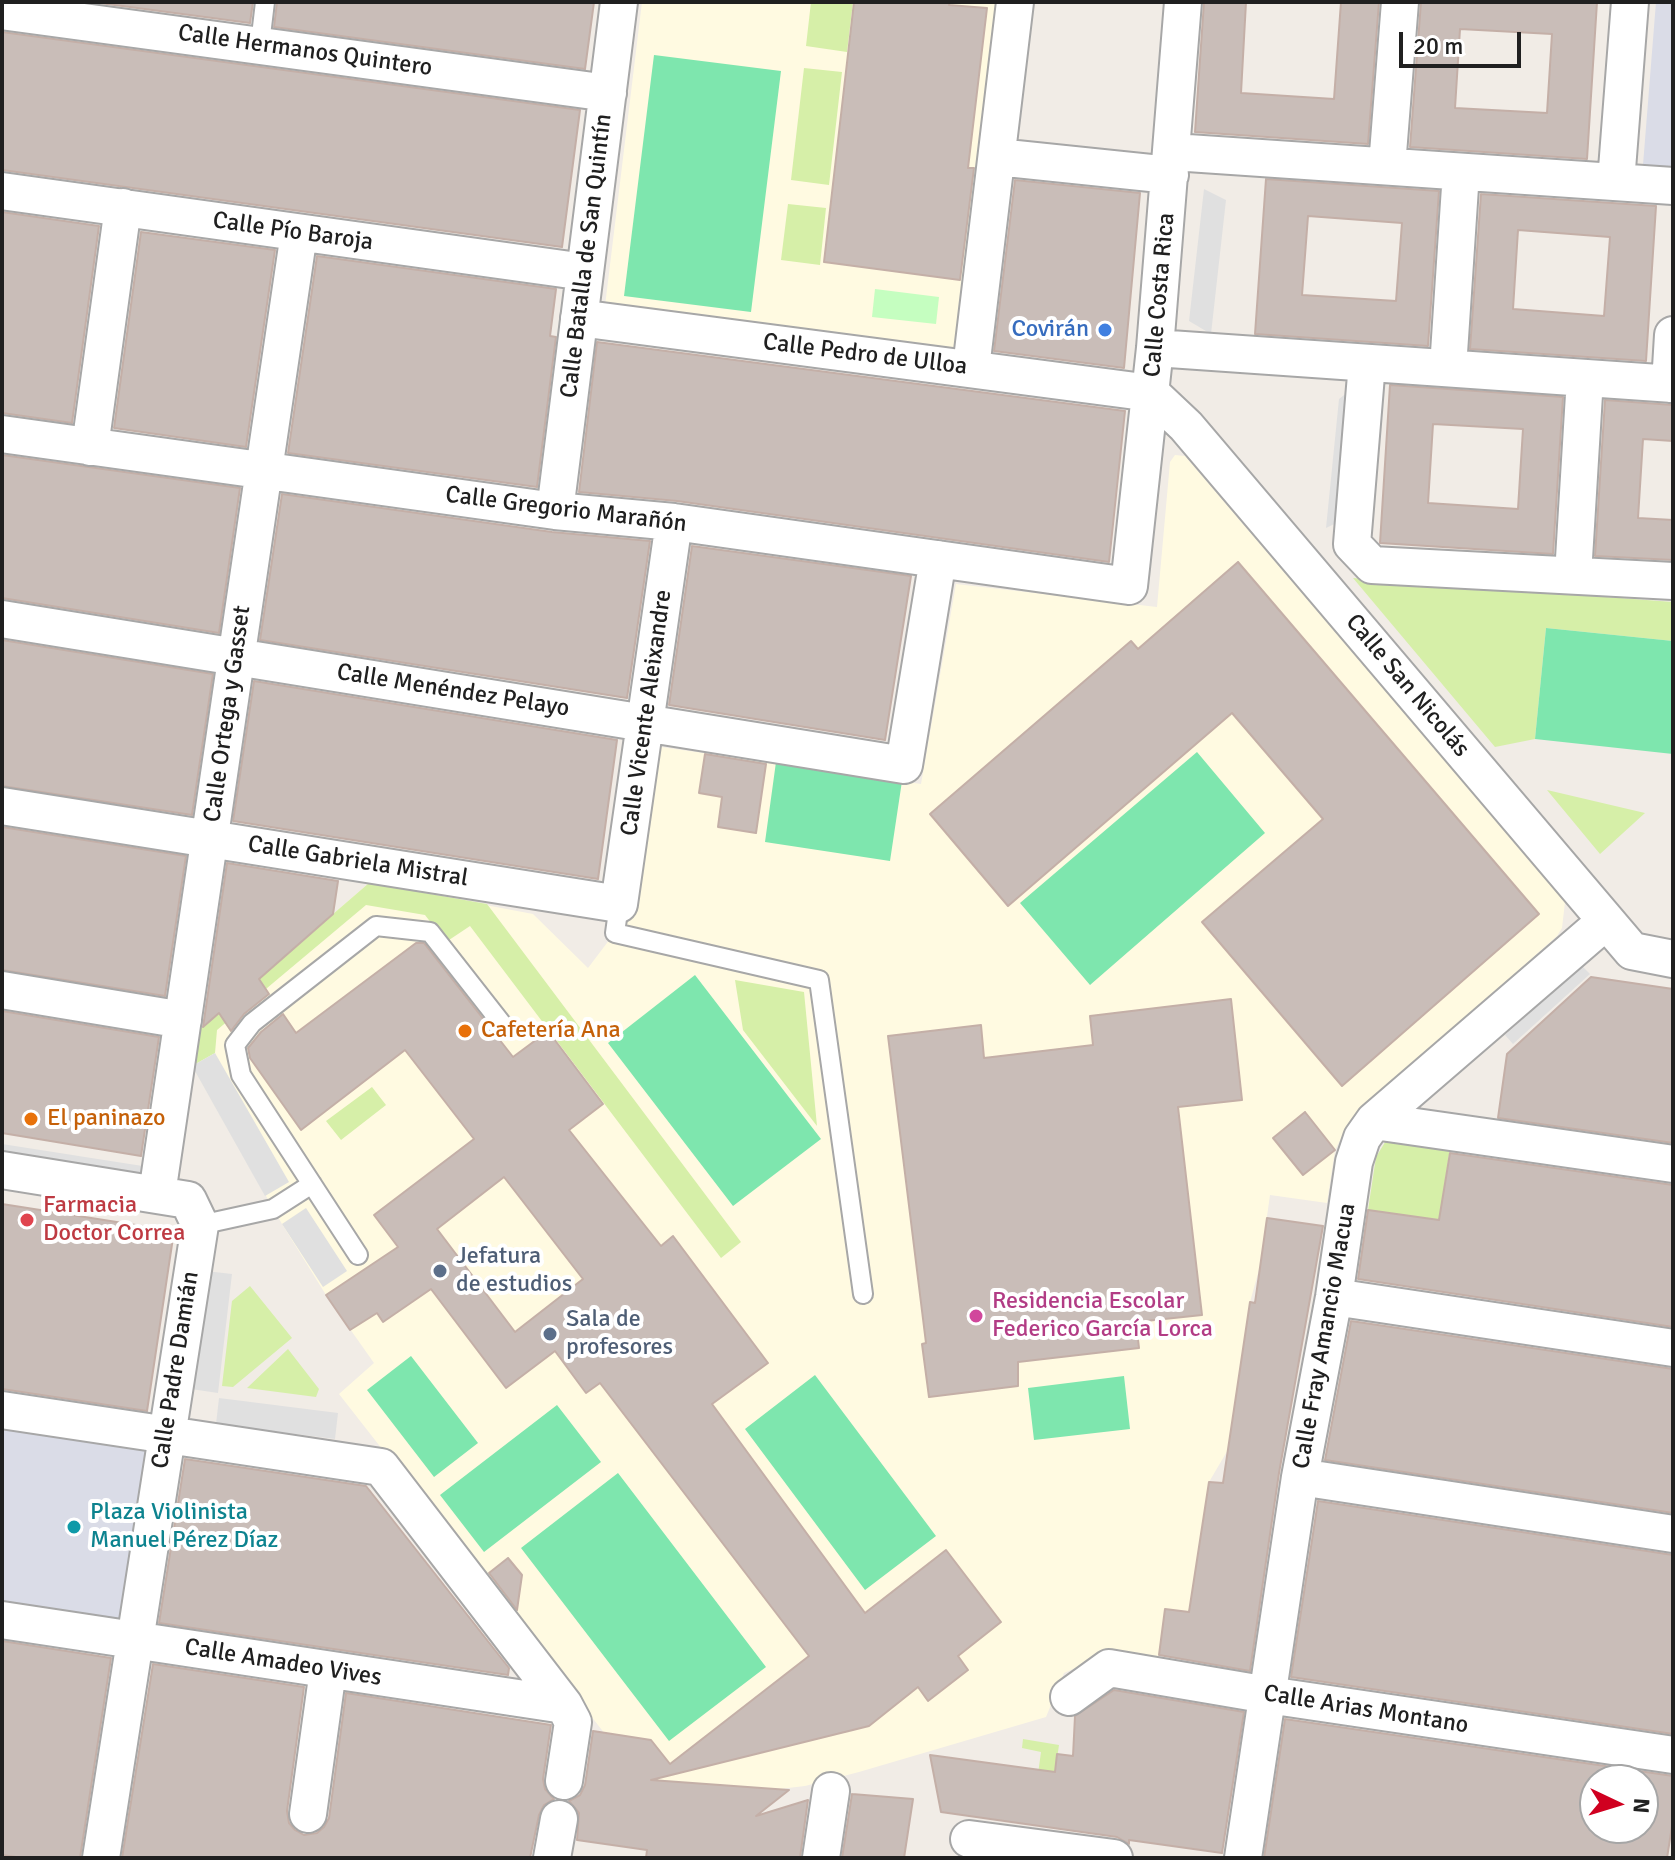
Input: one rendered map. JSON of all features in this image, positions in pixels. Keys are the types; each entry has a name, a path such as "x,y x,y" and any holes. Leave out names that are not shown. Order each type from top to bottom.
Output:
{"street":[{"name":"Calle Batalla de San Quintín","path":"555,511 619,2"},
{"path":"971,368 1015,2"},
{"name":"Calle Costa Rica","path":"1129,586 1151,393 1183,2"},
{"path":"1387,166 1400,2"},
{"path":"1616,182 1630,2"},
{"name":"Calle Hermanos Quintero","path":"2,11 608,93"},
{"path":"997,157 1172,164 1387,166 1673,186"},
{"path":"1448,368 1461,172"},
{"name":"Calle Pío Baroja","path":"2,191 585,272"},
{"path":"90,447 123,207"},
{"name":"Calle Ortega y Gasset","path":"157,1194 299,233"},
{"name":"Calle Pedro de Ulloa","path":"579,318 1151,393"},
{"path":"1155,348 1671,384 1673,335"},
{"path":"1367,363 1352,544 1372,565 1673,581"},
{"path":"1573,575 1585,378"},
{"name":"Calle San Nicolás","path":"1151,393 1196,438 1632,951 1673,959"},
{"name":"Calle Gregorio Marañón","path":"2,434 555,511 674,522 1129,586"},
{"name":"Calle Vicente Aleixandre","path":"619,904 674,522"},
{"name":"Calle Menéndez Pelayo","path":"2,619 904,765 938,559"},
{"name":"Calle Gabriela Mistral","path":"2,806 619,904"},
{"name":"Calle Fray Amancio Macua","path":"1243,1858 1300,1477 1334,1297 1354,1162 1362,1138 1374,1121 1606,921"},
{"path":"2,990 183,1020"},
{"path":"1374,1121 1673,1164"},
{"path":"2,1170 188,1200 200,1225"},
{"name":"Calle Padre Damián","path":"101,1858 200,1225"},
{"path":"1334,1297 1673,1348"},
{"path":"2,1410 381,1467 564,1705 573,1722 564,1781"},
{"path":"1300,1477 1673,1534"},
{"name":"Calle Amadeo Vives","path":"2,1620 564,1705"},
{"name":"Calle Arias Montano","path":"1069,1697 1109,1668 1268,1695 1673,1755"},
{"path":"308,1814 328,1670"},
{"path":"821,1858 831,1791"},
{"path":"557,1857 559,1819"},
{"path":"969,1839 1114,1858"}],"lane":[{"path":"260,44 265,2"},
{"path":"619,904 615,933 819,980 863,1294"},
{"path":"358,1255 241,1075 235,1045 252,1023 376,926 430,932 506,1029"},
{"path":"200,1225 273,1209 312,1184"}],"shaded area":[{"path":"642,2 997,2 958,349 605,306"},
{"path":"1656,2 1673,2 1673,167 1643,165"},
{"path":"1204,189 1226,200 1211,334 1189,321"},
{"path":"1348,392 1349,517 1326,528 1339,399"},
{"path":"1175,455 1185,456 1565,902 1562,928 1557,936 1351,1119 1335,1150 1327,1203 1270,1195 1260,1266 1250,1302 1229,1448 1209,1482 1189,1613 1165,1610 1158,1659 1110,1653 1064,1673 1046,1717 859,1772 805,1786 659,1803 339,1394 374,1363 326,1295 282,1224 192,1066 194,1034 369,883 533,914 588,968 638,902 661,747 921,784 956,584 1157,607 1170,462"},
{"path":"1582,966 1590,974 1513,1044 1505,1035"},
{"path":"215,1053 289,1182 265,1196 192,1066"},
{"path":"2,1144 149,1167 147,1176 2,1153"},
{"path":"306,1208 347,1271 323,1287 282,1224"},
{"path":"206,1271 232,1274 218,1393 191,1389"},
{"path":"219,1398 338,1413 335,1439 216,1424"},
{"name":"Plaza Violinista Manuel Pérez Díaz","path":"2,1413 160,1439 131,1636 2,1616"}],"green space":[{"path":"811,2 853,2 847,52 806,46"},
{"path":"654,55 781,71 751,312 624,296"},
{"path":"804,68 842,72 829,185 791,180"},
{"path":"788,204 826,208 820,265 781,260"},
{"path":"875,289 939,297 936,324 872,317"},
{"path":"1353,578 1673,602 1673,641 1546,628 1535,739 1495,747"},
{"path":"1546,628 1673,641 1673,754 1535,739"},
{"path":"1197,752 1265,833 1090,985 1020,903"},
{"path":"776,762 902,781 890,861 765,842"},
{"path":"1547,790 1645,813 1600,854"},
{"path":"369,883 487,904 741,1242 721,1258 470,926 446,942 425,915 366,905 217,1030 215,1053 192,1066 194,1034"},
{"path":"695,975 821,1139 733,1206 608,1043"},
{"path":"735,980 804,992 817,1126 743,1030"},
{"path":"372,1087 386,1105 341,1140 326,1121"},
{"path":"1387,1139 1450,1148 1439,1220 1368,1210 1376,1157"},
{"path":"250,1286 292,1338 233,1387 222,1386 232,1301"},
{"path":"288,1349 319,1389 316,1397 247,1388"},
{"path":"411,1356 478,1443 434,1477 367,1390"},
{"path":"815,1375 936,1536 865,1590 745,1429"},
{"path":"1124,1376 1130,1429 1034,1440 1028,1388"},
{"path":"557,1405 601,1462 484,1552 440,1495"},
{"path":"618,1473 766,1667 669,1741 521,1548"},
{"path":"1023,1739 1059,1745 1047,1827 1031,1825 1041,1752 1022,1748"}],"building":[{"path":"92,2 253,2 250,23"},
{"path":"277,2 594,2 585,69 274,27"},
{"path":"854,2 950,2 949,5 987,8 968,168 974,168 960,280 824,262"},
{"path":"1204,2 1246,2 1241,93 1334,99 1341,2 1379,2 1368,144 1195,132"},
{"path":"1421,2 1597,2 1587,159 1410,147","holes":["1460,29 1552,34 1547,113 1455,108"]},
{"path":"2,32 580,110 562,247 2,170"},
{"path":"1266,179 1439,191 1428,346 1255,334","holes":["1308,216 1402,223 1396,301 1302,295"]},
{"path":"1015,180 1140,193 1124,368 994,351"},
{"path":"1481,194 1656,206 1646,361 1470,349","holes":["1518,230 1610,237 1604,316 1513,309"]},
{"path":"2,212 99,226 72,423 2,413"},
{"path":"141,232 275,250 246,447 114,428"},
{"path":"317,256 556,289 550,336 556,337 537,487 288,453"},
{"path":"597,342 1125,411 1109,562 677,501 579,492"},
{"path":"1390,385 1563,397 1553,554 1380,543","holes":["1433,424 1523,429 1518,509 1428,503"]},
{"path":"1605,400 1673,405 1673,441 1643,439 1638,518 1673,520 1673,560 1595,556"},
{"path":"2,455 240,488 219,633 2,598"},
{"path":"282,494 552,532 650,541 627,698 260,640"},
{"path":"692,546 911,576 885,740 669,705"},
{"path":"1238,562 1539,914 1342,1086 1202,922 1323,819 1232,713 1008,906 930,814 1131,641 1138,649"},
{"path":"2,640 213,674 192,815 2,786"},
{"path":"254,681 617,740 598,879 233,821"},
{"path":"705,754 766,764 756,833 718,827 722,797 699,793"},
{"path":"2,827 186,856 165,996 2,970"},
{"path":"227,863 338,881 333,914 259,979 269,994 244,1014 231,1031 219,1013 203,1027"},
{"path":"416,943 424,943 513,1057 548,1031 603,1104 569,1130 661,1246 673,1236 768,1363 712,1404 865,1613 946,1550 1001,1622 958,1656 968,1670 928,1701 918,1687 869,1726 651,1780 789,1790 756,1816 808,1800 800,1858 646,1858 647,1850 577,1840 579,1813 569,1801 580,1795 585,1785 593,1731 651,1740 670,1764 809,1656 600,1383 586,1393 555,1351 506,1388 431,1289 383,1322 377,1313 350,1330 326,1295 398,1247 374,1215 474,1139 405,1050 301,1130 250,1058 248,1048 261,1032 283,1014 296,1033","holes":["504,1177 583,1279 515,1332 437,1229"]},
{"path":"1591,977 1673,989 1673,1143 1498,1118 1507,1054"},
{"path":"1231,999 1242,1100 1178,1107 1202,1315 1136,1322 1139,1348 1018,1362 1018,1386 929,1397 922,1344 926,1343 888,1036 981,1025 984,1058 1093,1045 1090,1016"},
{"path":"2,1011 159,1037 141,1156 2,1133"},
{"path":"1305,1112 1335,1150 1303,1175 1273,1138"},
{"path":"1450,1153 1673,1185 1673,1327 1358,1279 1368,1210 1439,1220"},
{"path":"2,1204 174,1231 147,1411 2,1389"},
{"path":"1267,1218 1323,1226 1279,1473 1250,1671 1159,1655 1165,1609 1189,1612 1209,1482 1223,1483 1250,1302 1255,1303"},
{"path":"1351,1321 1673,1369 1673,1513 1325,1460"},
{"path":"185,1459 366,1486 509,1668 508,1675 159,1623"},
{"path":"1318,1501 1673,1555 1673,1734 1291,1677"},
{"path":"508,1558 522,1575 517,1610 489,1573"},
{"path":"2,1641 111,1658 80,1858 2,1855"},
{"path":"153,1664 304,1687 287,1811 289,1823 304,1835 317,1833 329,1818 346,1693 551,1725 543,1779 545,1789 554,1799 544,1805 539,1815 530,1858 122,1858"},
{"path":"1114,1690 1244,1712 1222,1853 1129,1840 1129,1844 1117,1837 941,1812 930,1755 1055,1772 1057,1754 1073,1756 1075,1716"},
{"path":"1285,1719 1591,1764 1579,1764 1579,1844 1659,1844 1659,1774 1673,1776 1673,1820 1667,1858 1264,1858"},
{"path":"852,1794 913,1799 904,1858 842,1858"}],"place":[{"name":"Covirán","path":"1105,330"},
{"name":"Cafetería Ana","path":"465,1031"},
{"name":"El paninazo","path":"31,1119"},
{"name":"Farmacia Doctor Correa","path":"27,1220"},
{"name":"Jefatura de estudios","path":"440,1271"},
{"name":"Residencia Escolar Federico García Lorca","path":"976,1316"},
{"name":"Sala de profesores","path":"550,1334"},
{"name":"Plaza Violinista Manuel Pérez Díaz","path":"74,1527"}]}
